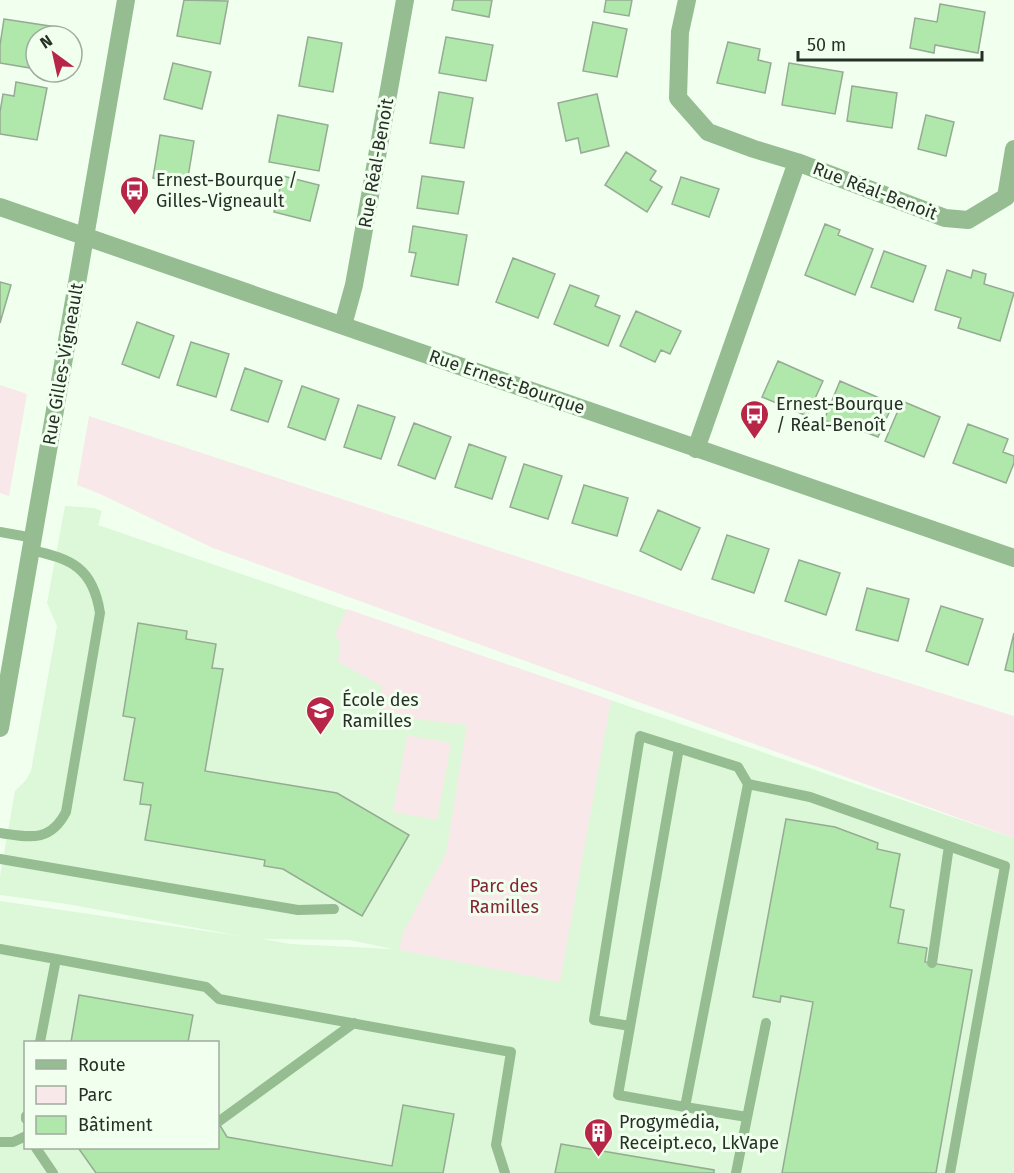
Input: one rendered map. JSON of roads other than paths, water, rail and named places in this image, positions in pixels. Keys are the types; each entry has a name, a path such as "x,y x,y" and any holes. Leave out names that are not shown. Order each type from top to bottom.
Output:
{"street":[{"name":"Rue Gilles-Vigneault","path":"0,728 3,699 126,0"},
{"name":"Rue Réal-Benoit","path":"344,325 354,285 405,0"},
{"name":"Rue Réal-Benoit","path":"687,0 680,32 678,98 708,132 797,162 945,218 968,220 1006,197 1014,149"},
{"name":"Rue Réal-Benoit","path":"696,449 797,162"},
{"name":"Rue Ernest-Bourque","path":"0,207 1014,558"}],"lane":[{"path":"0,532 73,562 95,591 100,613 66,812 60,823 49,833 27,837 0,833"},
{"path":"630,1026 594,1020 640,736 738,767 748,784 685,1107"},
{"path":"679,748 618,1095 747,1117"},
{"path":"748,784 810,797 1005,866 950,1173"},
{"path":"932,963 949,846"},
{"path":"0,860 298,910 334,909"},
{"path":"0,949 206,987 219,999 511,1052 496,1145 505,1173"},
{"path":"40,1041 56,959"},
{"path":"219,1121 354,1023"},
{"path":"736,1173 766,1023"},
{"path":"0,1143 13,1142 24,1137"},
{"path":"37,1149 53,1173"}],"place":[{"name":"Ernest-Bourque / Gilles-Vigneault","path":"135,216"},
{"name":"Ernest-Bourque / Réal-Benoît","path":"755,440"},
{"name":"École des Ramilles","path":"321,736"},
{"name":"Progymédia, Receipt.eco, LkVape","path":"598,1158"}],"park label":[{"name":"Parc des Ramilles","path":"504,896"}]}
